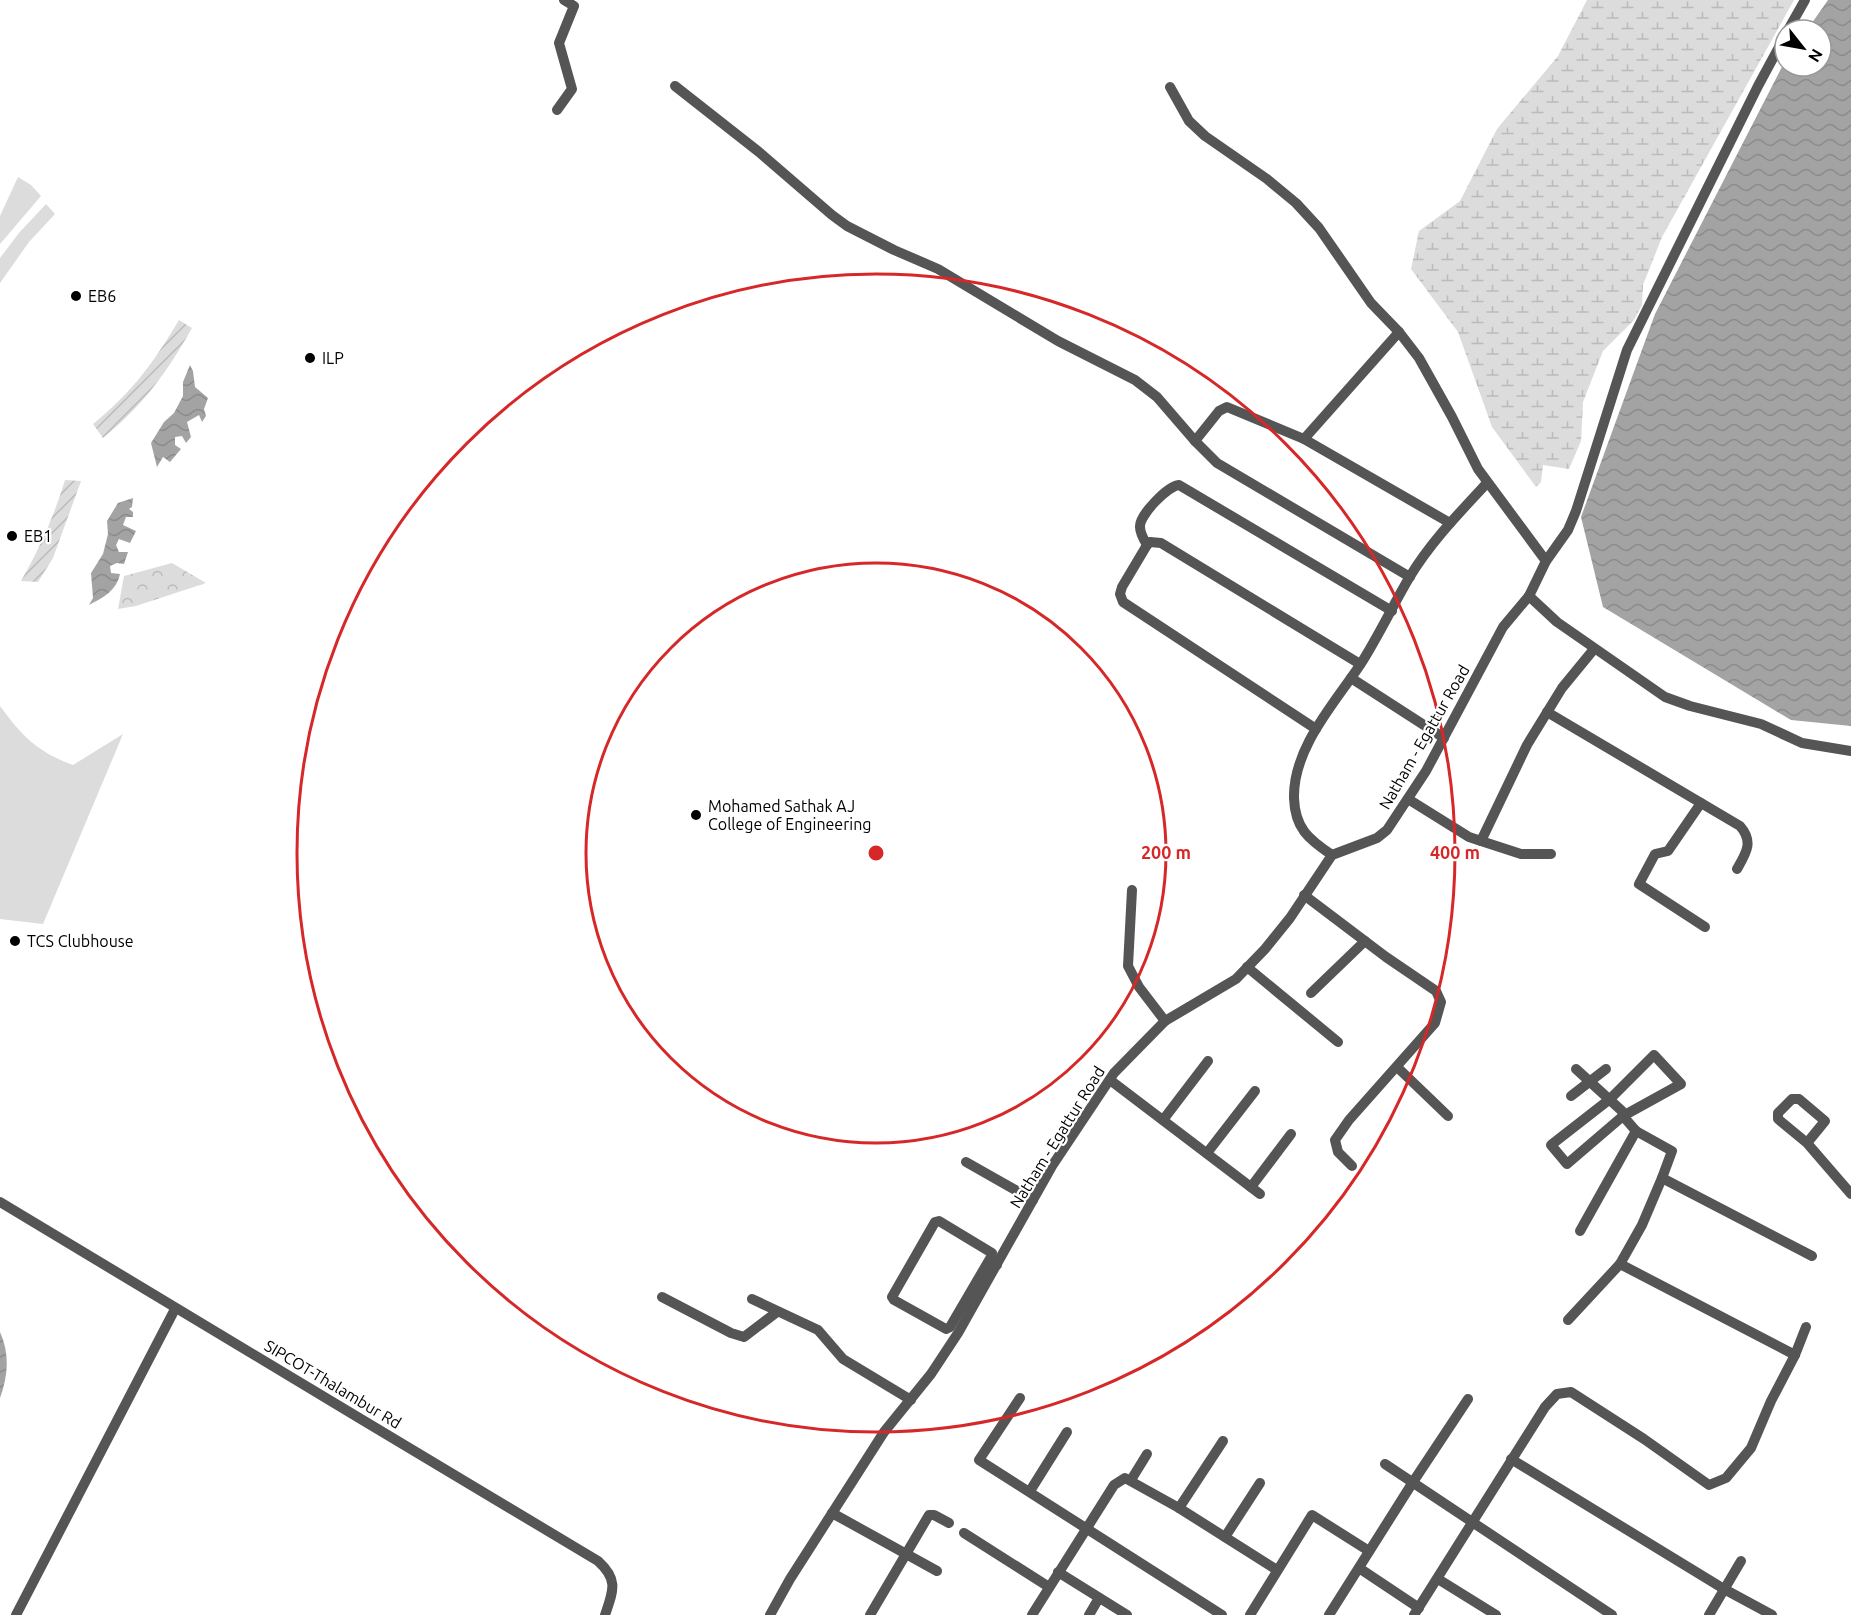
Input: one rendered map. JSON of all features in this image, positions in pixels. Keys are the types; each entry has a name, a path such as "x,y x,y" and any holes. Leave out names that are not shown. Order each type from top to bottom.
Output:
{"street":[{"path":"557,110 572,88 559,44 574,6 564,0"},
{"path":"1795,18 1805,0"},
{"name":"Natham - Egattur Road","path":"770,1615 790,1579 884,1432 911,1400 1052,1166 1110,1080 1165,1021 1236,979 1290,918 1332,855 1377,838 1387,830 1408,799 1444,738 1503,627 1528,596 1546,561 1568,530 1626,350 1773,58"},
{"path":"675,86 759,152 847,226 894,250 938,268 1058,341 1135,380 1157,397 1217,463 1410,577"},
{"path":"1170,87 1188,122 1267,179 1304,211 1318,228 1371,303 1399,332 1429,374 1478,469 1546,561"},
{"path":"1304,439 1399,332"},
{"path":"1195,441 1227,406 1304,439 1450,523"},
{"path":"1332,855 1311,841 1296,818 1294,796 1301,761 1316,729 1360,664 1410,577 1450,523 1487,483"},
{"path":"1147,545 1140,528 1142,518 1166,492 1173,486 1179,485 1392,611"},
{"path":"1316,729 1123,602 1120,594 1122,586 1147,545 1150,542 1161,543 1360,664"},
{"path":"1528,596 1557,622 1665,697 1690,706 1761,724 1802,743 1851,751"},
{"path":"1481,841 1527,745 1562,687 1594,649"},
{"path":"1351,678 1444,738"},
{"path":"1547,712 1740,826 1749,839 1746,854 1737,869"},
{"path":"1408,799 1468,837 1521,854 1551,854"},
{"path":"1701,803 1668,850 1655,854 1639,884 1705,927"},
{"path":"1132,890 1128,966 1139,987 1165,1021"},
{"path":"1304,895 1436,991 1441,1002 1435,1023 1349,1120 1335,1140 1338,1152 1352,1166"},
{"path":"1311,993 1365,941"},
{"path":"1247,967 1338,1042"},
{"path":"1654,1054 1681,1084 1623,1116 1567,1164 1551,1145 1610,1099 1654,1054"},
{"path":"1163,1120 1208,1061"},
{"path":"1397,1067 1448,1116"},
{"path":"1568,1320 1620,1264 1642,1225 1672,1151 1636,1131 1623,1116 1622,1111 1575,1069"},
{"path":"1571,1096 1606,1069"},
{"path":"1110,1080 1260,1194"},
{"path":"1207,1153 1255,1091"},
{"path":"1807,1143 1825,1120 1799,1099 1792,1099 1778,1113 1778,1119 1807,1143 1851,1194"},
{"path":"1580,1231 1636,1131"},
{"path":"1251,1187 1291,1134"},
{"path":"966,1162 1033,1200"},
{"path":"1662,1178 1812,1256"},
{"name":"SIPCOT-Thalambur Rd","path":"0,1202 598,1561 608,1571 614,1585 605,1615"},
{"path":"954,1330 946,1329 892,1297 935,1222 939,1221 992,1252 994,1261"},
{"path":"1620,1264 1795,1355"},
{"path":"662,1297 731,1333 744,1337 777,1312"},
{"path":"752,1299 818,1330 843,1359 911,1400"},
{"path":"16,1615 175,1309"},
{"path":"1359,1568 1416,1611 1511,1459 1545,1407 1557,1394 1571,1392 1644,1438 1709,1485 1726,1478 1750,1448 1806,1327"},
{"path":"1020,1398 980,1460 1222,1615"},
{"path":"1329,1615 1468,1399"},
{"path":"1030,1491 1067,1432"},
{"path":"1179,1508 1223,1441"},
{"path":"1131,1480 1147,1454"},
{"path":"1511,1459 1724,1589 1772,1615"},
{"path":"1385,1464 1612,1615"},
{"path":"1032,1615 1114,1485 1125,1478 1179,1508 1277,1570"},
{"path":"1225,1538 1260,1483"},
{"path":"832,1513 937,1571"},
{"path":"870,1615 928,1515 934,1515 949,1523"},
{"path":"1250,1615 1312,1515 1369,1551"},
{"path":"964,1533 1049,1587"},
{"path":"1708,1615 1741,1561"},
{"path":"1058,1572 1127,1615"},
{"path":"1438,1579 1494,1615"},
{"path":"1089,1615 1099,1598"}],"green space":[{"path":"1587,0 1794,0 1784,18 1773,18 1773,38 1662,237 1643,285 1642,305 1634,320 1603,351 1583,402 1581,441 1569,469 1543,465 1541,482 1536,487 1492,427 1458,332 1411,269 1419,231 1460,201 1497,129 1558,56"},
{"path":"18,177 31,185 41,196 0,244 0,216"},
{"path":"46,204 55,214 29,242 0,283 0,258"},
{"path":"179,320 192,328 173,360 131,413 103,438 93,424 120,400 141,376"},
{"path":"65,480 81,481 53,558 38,582 21,581 46,532"},
{"path":"172,563 206,583 136,606 118,609 124,576"},
{"path":"0,706 31,742 49,754 73,765 123,734 43,924 0,919"}],"water":[{"path":"1828,0 1851,0 1851,726 1791,720 1603,607 1581,517 1655,314 1776,78 1833,78 1833,18 1815,18"},
{"path":"190,365 195,387 208,398 204,409 206,416 202,422 199,415 187,422 191,437 186,443 182,436 175,437 175,445 181,449 170,462 163,457 157,467 151,443 164,422 174,413 183,396 183,382"},
{"path":"133,498 132,507 129,509 133,512 133,517 126,517 123,525 136,531 130,543 119,539 116,545 119,552 128,552 124,564 117,563 110,566 111,573 120,574 116,585 109,593 89,605 93,598 91,573 103,554 108,534 107,521 118,503"},
{"path":"0,1332 7,1365 0,1398"}],"place":[{"name":"EB6","path":"76,296"},
{"name":"ILP","path":"310,358"},
{"name":"EB1","path":"12,536"},
{"name":"Mohamed Sathak AJ College of Engineering","path":"696,815"},
{"name":"TCS Clubhouse","path":"15,941"}]}
